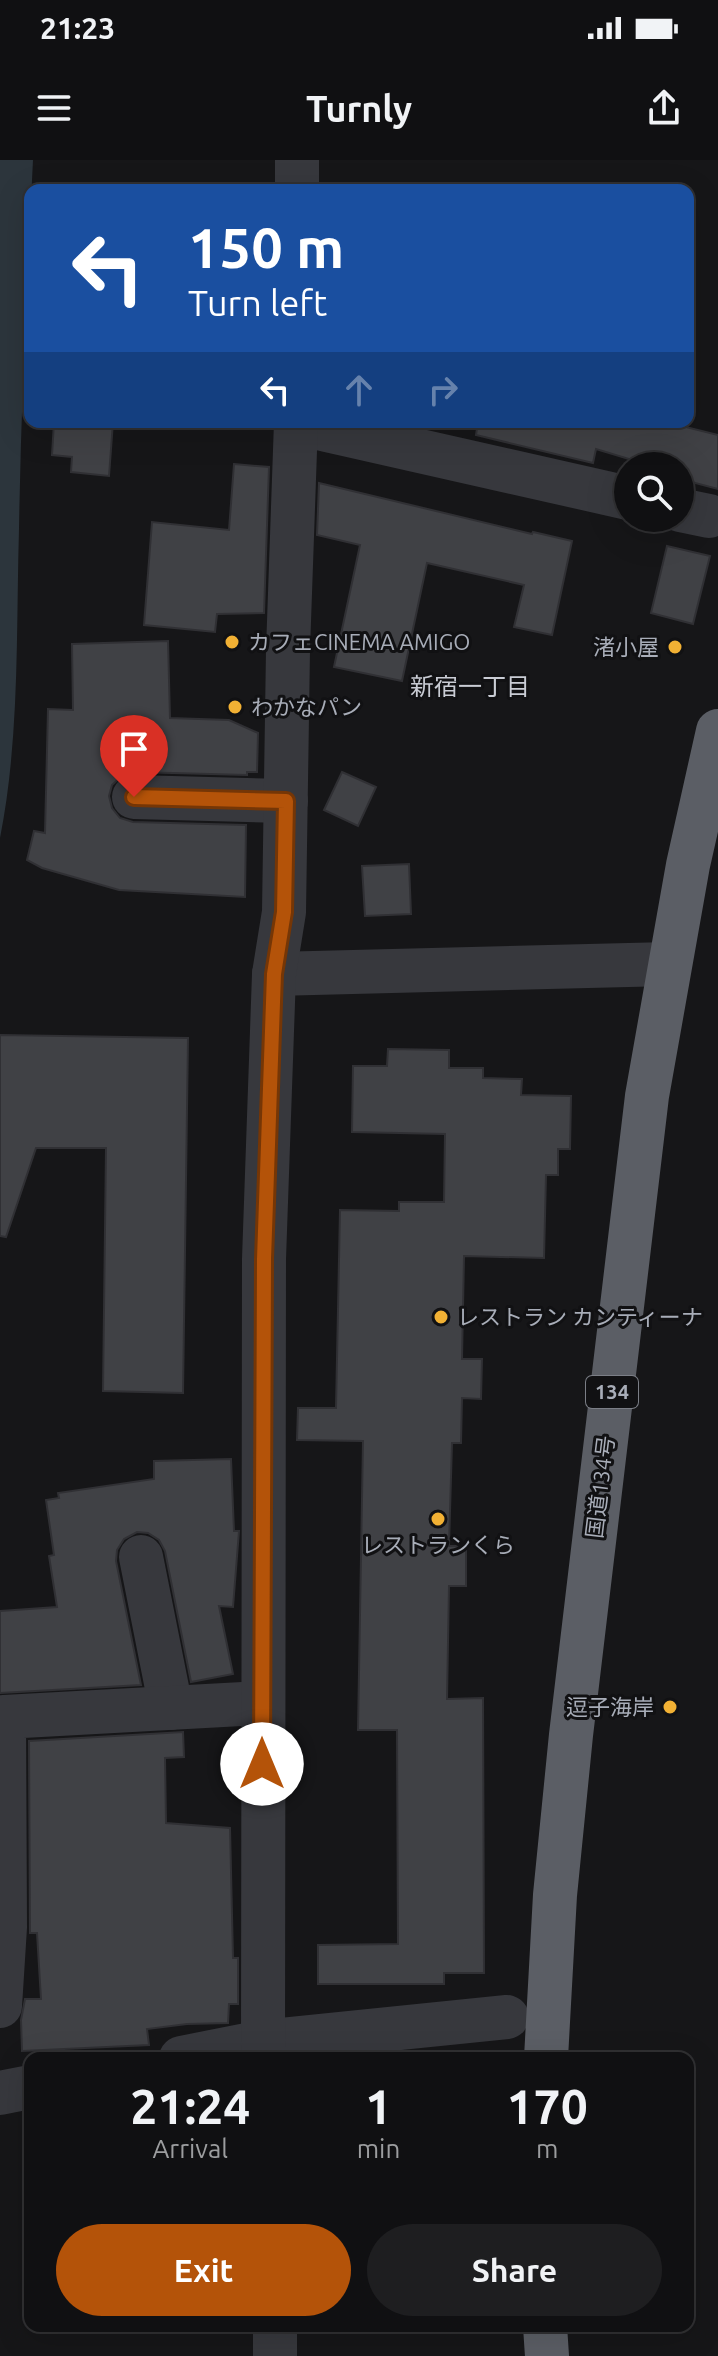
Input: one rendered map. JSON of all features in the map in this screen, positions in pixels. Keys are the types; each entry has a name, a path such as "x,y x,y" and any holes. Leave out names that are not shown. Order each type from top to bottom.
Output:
{"highway":[{"name":"国道134号","path":"546,2052 555,1895 571,1735 645,1112 669,964 718,731"},
{"path":"545,2332 547,2356"}],"street":[{"path":"297,160 297,184"},
{"path":"263,2050 264,1259 274,974 284,912 296,428"},
{"path":"320,428 496,471 614,495"},
{"path":"134,797 286,801"},
{"path":"274,974 669,964"},
{"path":"141,1557 171,1708"},
{"path":"0,2006 5,1927 4,1717 262,1703"},
{"path":"242,2052 507,2017"},
{"path":"0,2093 24,2088"},
{"path":"275,2332 275,2356"}],"shaded area":[{"path":"0,160 33,160 32,184 24,184 24,367 14,723 0,838"}],"building":[{"path":"54,428 113,428 109,476 71,472 72,457 52,455"},
{"path":"477,428 690,428 718,435 718,489 694,483 694,452 614,452 614,454 596,449 593,463 476,435"},
{"path":"234,464 269,467 264,613 217,614 215,632 144,625 152,522 229,530"},
{"path":"319,483 572,541 552,635 514,627 524,585 427,563 402,681 334,667 360,545 317,535"},
{"path":"667,546 710,556 693,624 651,613"},
{"path":"168,641 170,718 229,720 258,733 257,772 247,772 247,775 135,772 123,775 112,785 109,796 112,808 120,818 133,822 246,825 245,897 119,890 42,868 27,860 34,831 45,833 48,709 73,710 72,644"},
{"path":"342,772 376,787 358,826 324,810"},
{"path":"409,864 411,914 365,916 362,866"},
{"path":"0,1035 188,1038 183,1393 103,1391 106,1148 36,1148 6,1237 0,1236"},
{"path":"388,1049 449,1050 449,1068 483,1068 483,1078 522,1079 521,1095 571,1096 570,1149 558,1149 558,1175 546,1175 544,1258 464,1256 462,1359 482,1359 481,1399 462,1398 461,1443 452,1443 449,1546 466,1546 466,1586 449,1586 447,1699 483,1698 484,1973 444,1973 444,1984 318,1984 318,1945 398,1944 397,1730 358,1730 363,1441 297,1440 298,1408 336,1408 340,1210 399,1211 399,1202 444,1202 445,1134 352,1132 353,1066 387,1066"},
{"path":"231,1459 234,1531 239,1531 233,1607 219,1606 233,1674 191,1682 165,1551 159,1540 148,1533 137,1532 124,1539 117,1550 116,1561 141,1685 0,1693 0,1611 57,1607 49,1556 54,1555 46,1500 59,1498 58,1493 154,1479 154,1461"},
{"path":"183,1732 184,1757 165,1758 166,1823 230,1828 233,1958 238,1958 238,2004 229,2004 228,2023 147,2029 149,2045 22,2051 21,2020 25,1999 41,1999 37,1933 30,1933 29,1741"}],"place":[{"name":"カフェCINEMA AMIGO","path":"232,642"},
{"name":"渚小屋","path":"675,647"},
{"name":"わかなパン","path":"235,707"},
{"name":"レストラン カンティーナ","path":"441,1317"},
{"name":"レストランくら","path":"438,1519"},
{"name":"逗子海岸","path":"670,1707"}],"district":[{"name":"新宿一丁目","path":"470,687"}],"route":[{"path":"134,797 286,801 284,912 274,974 264,1259 262,1764"}]}
